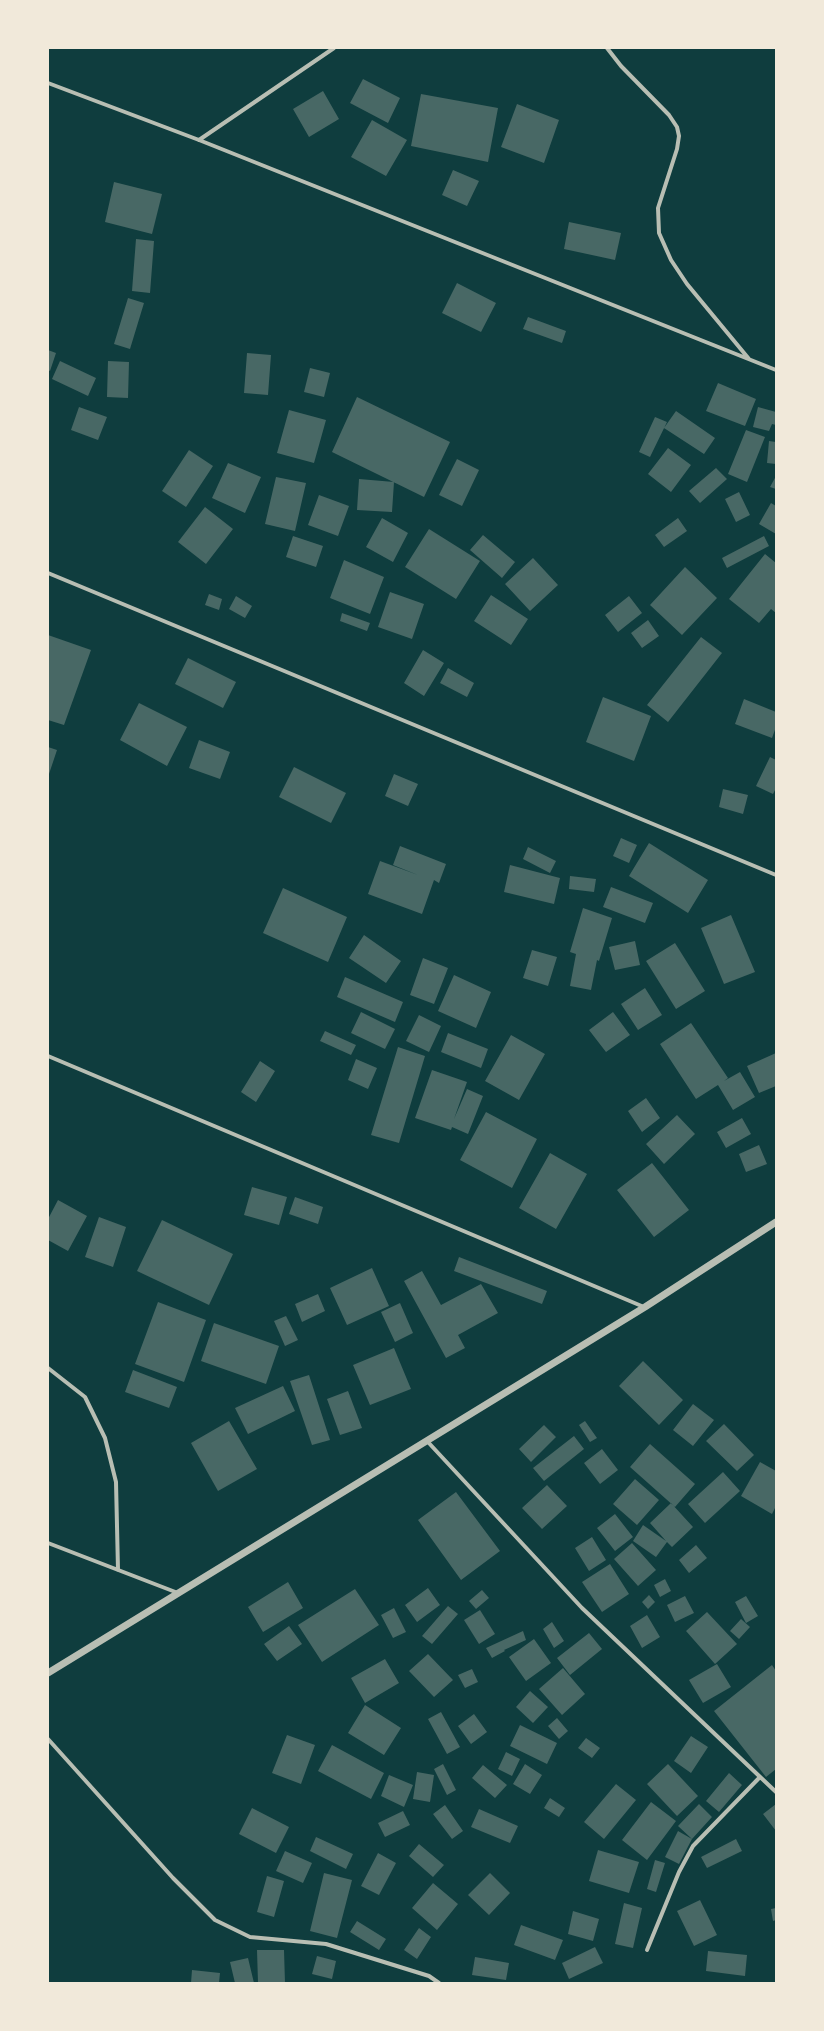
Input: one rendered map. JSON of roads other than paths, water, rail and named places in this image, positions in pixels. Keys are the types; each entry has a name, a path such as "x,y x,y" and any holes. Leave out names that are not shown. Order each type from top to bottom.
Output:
{"street":[{"path":"199,140 334,48"},
{"path":"607,48 621,66 669,115 677,127 677,149 658,208 659,233 671,260 687,284 749,360"},
{"path":"48,83 199,140 776,370"},
{"path":"48,573 776,875"},
{"path":"48,1056 645,1308"},
{"path":"48,1673 645,1308 776,1222"},
{"path":"48,1368 85,1397 105,1438 116,1482 118,1570"},
{"path":"427,1441 582,1608 776,1792"},
{"path":"48,1543 178,1593"},
{"path":"48,1739 173,1878 215,1920 250,1937 326,1944 428,1976 439,1983"},
{"path":"647,1950 680,1872 693,1846 760,1777"}]}
